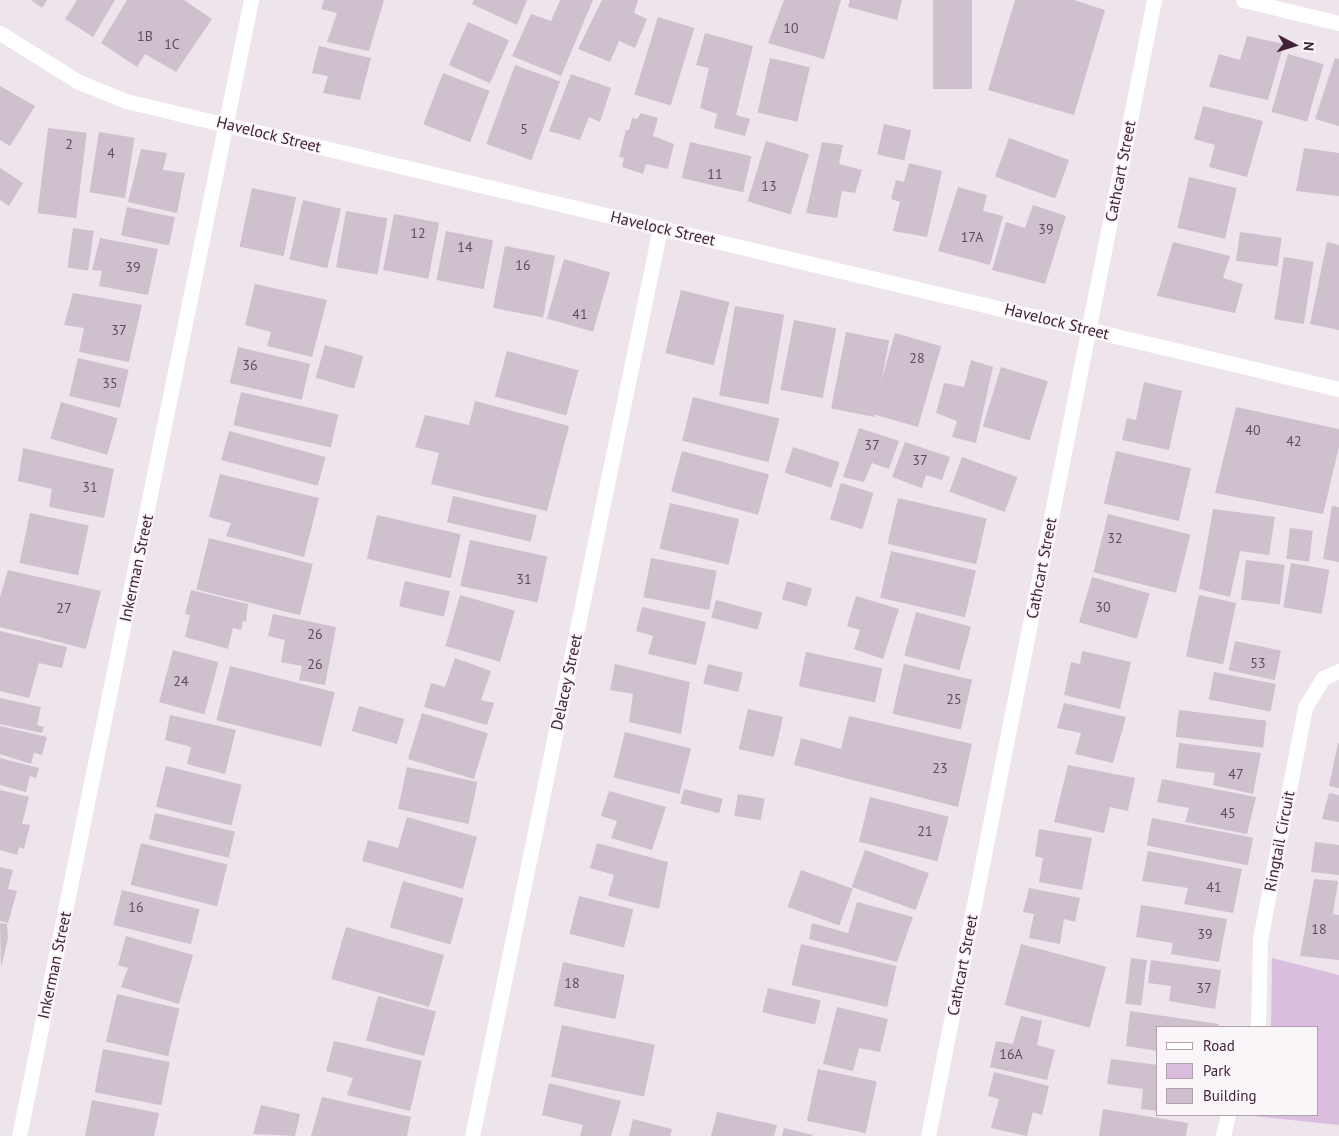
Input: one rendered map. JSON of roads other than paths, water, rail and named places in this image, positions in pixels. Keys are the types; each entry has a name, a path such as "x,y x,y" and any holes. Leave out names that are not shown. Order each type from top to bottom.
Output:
{"street":[{"name":"Inkerman Street","path":"19,1136 252,0"},
{"name":"Cathcart Street","path":"928,1136 1154,0"},
{"path":"1243,0 1339,23"},
{"name":"Havelock Street","path":"0,33 102,94 1339,389"},
{"name":"Delacey Street","path":"472,1136 660,228"},
{"name":"Ringtail Circuit","path":"1258,1026 1260,939 1305,707 1323,678 1339,671"},
{"path":"1223,1136 1228,1116"}]}
